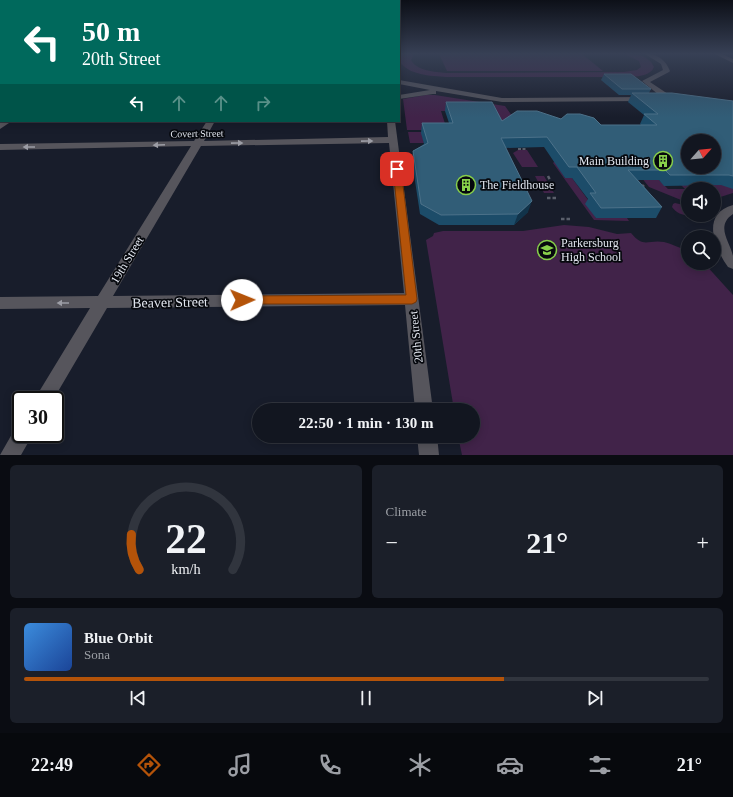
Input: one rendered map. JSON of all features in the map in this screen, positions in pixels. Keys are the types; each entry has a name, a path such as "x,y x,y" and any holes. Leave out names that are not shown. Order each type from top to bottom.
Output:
{"street":[{"path":"400,82 502,100 672,99 645,81 660,75"},
{"path":"400,97 441,90"},
{"name":"19th Street","path":"48,391 210,122"},
{"name":"20th Street","path":"392,122 423,403"},
{"name":"Covert Street","path":"0,147 83,147 198,143 394,140"},
{"path":"733,209 729,211 719,222 718,237 728,258 733,264"},
{"name":"Beaver Street","path":"0,303 102,303 273,299 412,299"},
{"path":"10,455 17,443"},
{"path":"428,443 429,455"}],"path":[{"path":"518,149 526,149"},
{"path":"548,176 550,180"},
{"path":"547,198 557,198"},
{"path":"561,219 570,219"}],"shaded area":[{"path":"429,75 644,75 632,77"},
{"path":"435,95 505,106 515,120 488,144 490,111 441,111 447,130 407,130 403,99"},
{"path":"408,132 452,132 422,133 424,143 410,143"},
{"path":"518,150 527,150 538,167 522,167 513,153"},
{"path":"555,161 565,178 572,178 591,204 596,218 627,218 629,221 594,220 553,163"},
{"path":"535,176 544,176 554,193 544,193"},
{"path":"641,177 656,177 668,189 681,189 681,200 649,187"},
{"path":"721,185 733,188 733,193 721,197"},
{"path":"673,204 681,204 681,214 672,207"},
{"path":"564,225 589,227 617,234 631,233 639,241 659,241 681,248 681,270 710,270 733,295 733,455 462,455 459,443 480,443 480,403 453,403 426,240 433,236 434,233 443,231 523,231"}],"building":[{"path":"605,75 633,75 651,89 622,89"},
{"path":"632,93 672,93 733,101 733,176 670,175 665,170 628,170 662,207 601,208 590,193 596,193 577,167 569,167 547,137 501,138 532,201 518,214 441,215 421,204 413,151 428,143 422,123 453,123 446,102 492,102 502,121 517,111 537,111 561,119 567,114 580,114 594,118 601,125 657,125 644,114 658,114"}],"place":[{"name":"Main Building","path":"663,161"},
{"name":"The Fieldhouse","path":"466,185"},
{"name":"Parkersburg High School","path":"547,250"}],"route":[{"path":"242,300 412,299 397,169"}]}
